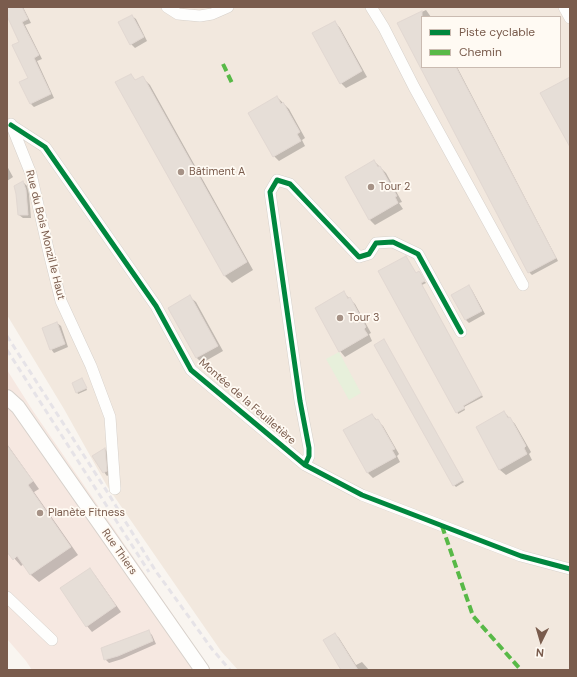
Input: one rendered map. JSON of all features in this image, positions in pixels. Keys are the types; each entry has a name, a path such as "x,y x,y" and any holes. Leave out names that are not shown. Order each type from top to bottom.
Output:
{"street":[{"path":"167,7 178,14 200,16 212,14 228,7"},
{"path":"371,7 384,28 414,87 522,285"},
{"path":"564,7 570,18"},
{"name":"Montée de la Feuilletière","path":"9,122 45,147 156,306 191,370 305,465 362,495 521,556 570,569"},
{"name":"Rue du Bois Monzil le Haut","path":"9,122 31,174 61,301 91,366 110,417 115,489"},
{"path":"305,465 309,456 309,448 300,401 270,192 277,180 290,184 359,257 369,254 376,243 393,242 418,254 461,332"},
{"name":"Rue Thiers","path":"7,397 18,407 202,670"},
{"path":"7,597 52,640"}],"shaded area":[{"path":"7,7 570,7 570,670 238,670 221,651 107,486 64,409 7,315"},
{"path":"7,370 33,411 211,670 32,670 7,639"}],"green space":[{"path":"339,352 361,393 349,400 326,359"}],"building":[{"path":"7,7 22,7 28,19 22,22 39,55 34,58 51,94 30,104 19,82 28,78 12,45 19,42 7,16"},
{"path":"422,11 421,68 457,68 556,258 528,273 397,23"},
{"path":"132,15 144,37 130,45 118,22"},
{"path":"335,21 362,71 340,84 312,33"},
{"name":"Bâtiment A","path":"131,74 135,80 143,76 247,262 224,276 115,82"},
{"path":"570,77 570,147 540,93"},
{"path":"277,96 281,104 283,102 300,132 297,134 301,141 273,157 248,113"},
{"name":"Tour 2","path":"374,160 378,167 380,166 397,196 395,197 398,203 369,220 345,177"},
{"path":"23,181 26,190 28,215 18,215 14,186"},
{"path":"406,256 416,273 419,271 425,281 421,283 482,395 463,406 465,408 456,413 378,271"},
{"path":"469,285 482,311 465,320 451,295"},
{"name":"Tour 3","path":"344,291 348,299 350,297 366,327 364,329 368,335 339,352 315,308"},
{"path":"190,295 218,346 196,358 168,308"},
{"path":"57,322 65,344 50,350 42,328"},
{"path":"384,339 463,480 453,486 374,345"},
{"path":"82,378 87,388 76,393 72,383"},
{"path":"504,411 508,418 510,417 526,446 524,448 527,454 499,470 476,427"},
{"path":"372,414 376,420 378,419 395,449 392,450 396,457 367,473 343,430"},
{"path":"7,445 33,481 28,485 71,547 30,575 17,556 13,560 7,552"},
{"path":"105,448 107,471 103,473 92,456"},
{"path":"90,568 116,606 86,627 60,588"},
{"path":"149,630 153,641 118,656 104,660 101,648"},
{"path":"335,633 358,670 341,670 323,640"}],"railway":[{"path":"7,336 108,493 155,570 212,649 230,670"},
{"path":"7,350 149,572"}],"marked path":[{"path":"223,64 232,83"},
{"path":"442,526 473,616 521,670"}],"cycle path":[{"path":"11,125 45,147 156,306 191,370 305,465 362,495 521,556 570,569"},
{"path":"305,465 309,456 309,448 300,401 270,192 277,180 290,184 359,257 369,254 376,243 393,242 418,254 461,332"}],"place":[{"name":"Bâtiment A","path":"181,172"},
{"name":"Tour 2","path":"371,187"},
{"name":"Tour 3","path":"340,318"},
{"name":"Planète Fitness","path":"40,513"}]}
